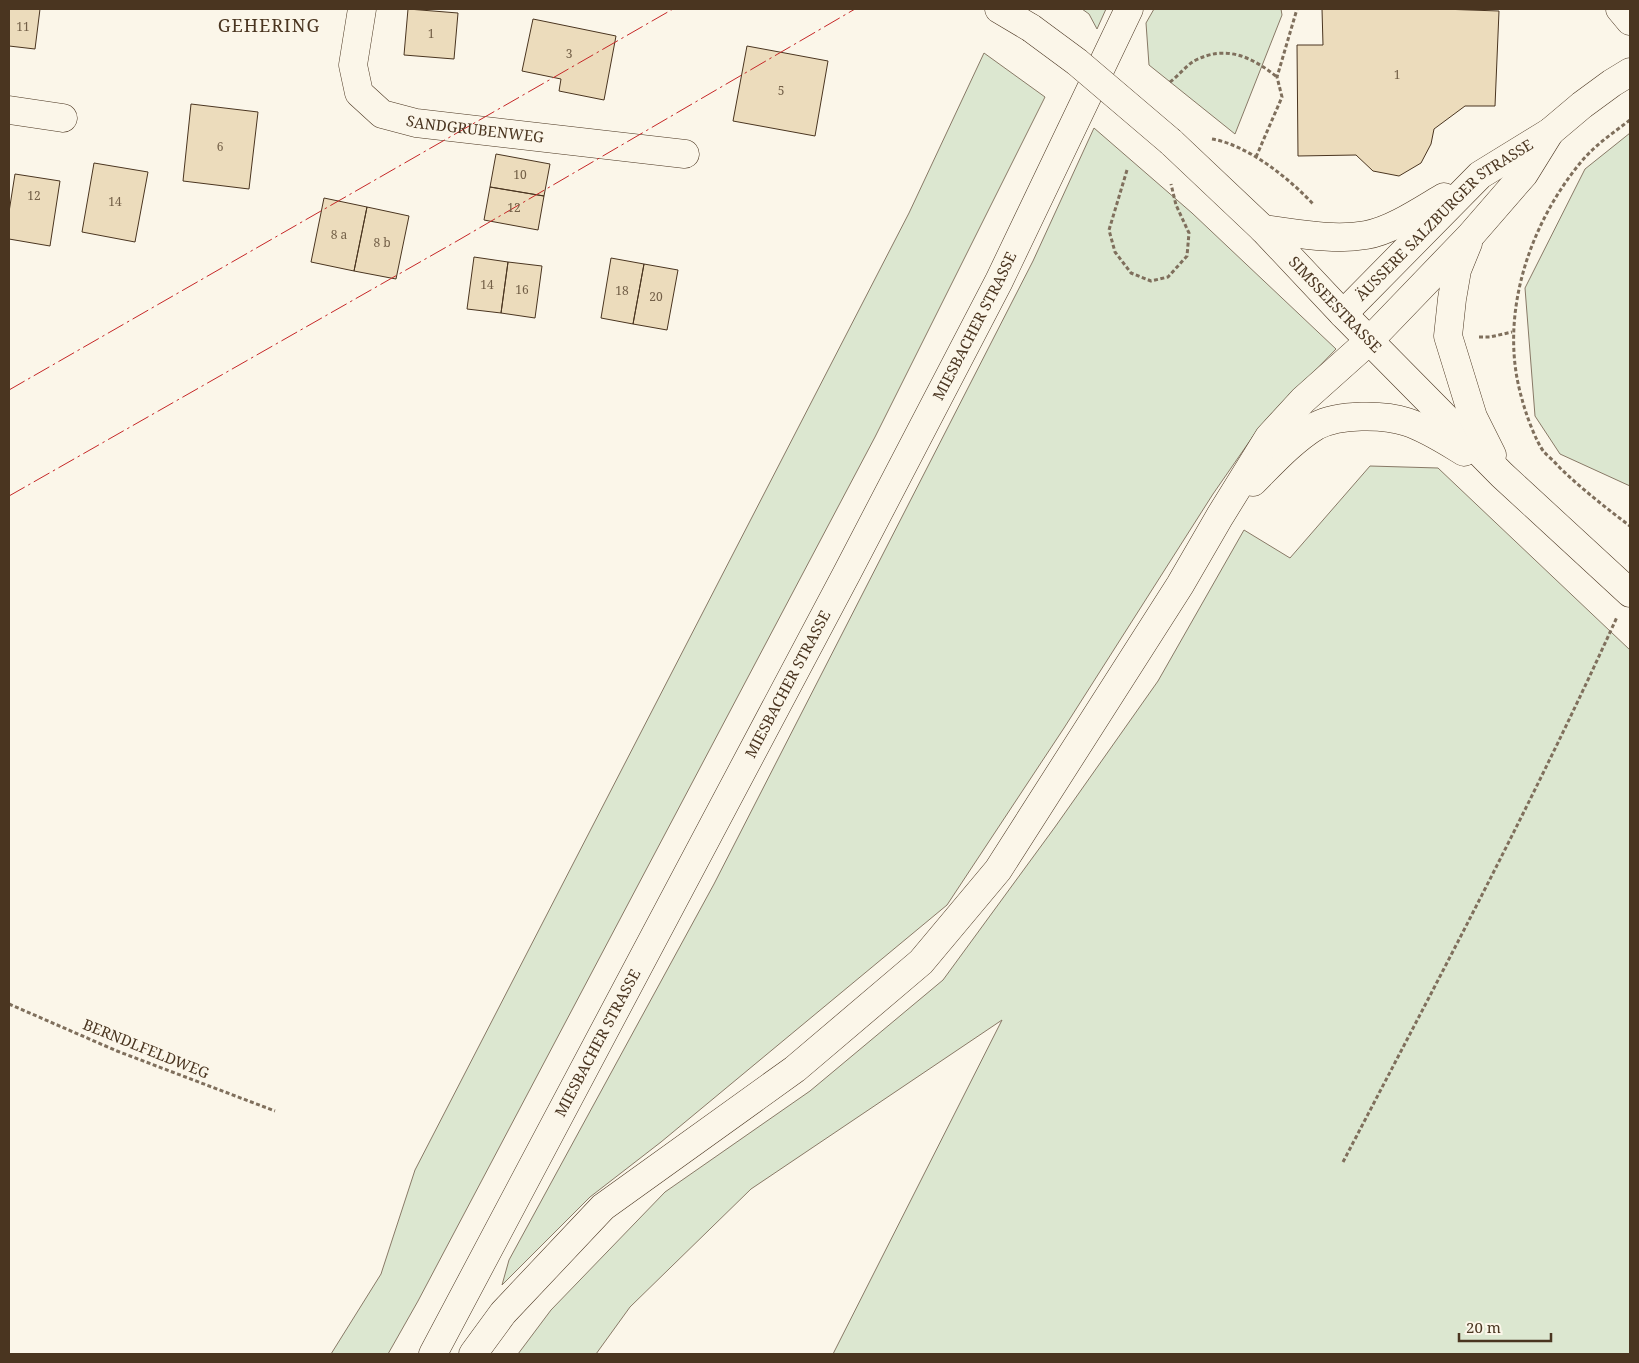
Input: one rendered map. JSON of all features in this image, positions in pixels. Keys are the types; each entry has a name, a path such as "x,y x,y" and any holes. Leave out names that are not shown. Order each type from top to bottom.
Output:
{"main road":[{"name":"SANDGRUBENWEG","path":"362,9 353,65 360,93 382,114 416,123 685,154"},
{"name":"SIMSSEESTRASSE","path":"999,9 1024,18 1171,142 1263,229 1369,341 1502,475 1630,591"},
{"name":"MIESBACHER STRASSE","path":"433,1354 847,573 994,289 1129,9"},
{"path":"1620,9 1630,21"},
{"name":"ÄUSSERE SALZBURGER STRASSE","path":"1343,314 1480,175 1550,132 1582,105 1630,72"},
{"path":"9,110 62,118"},
{"name":"ÄUSSERE SALZBURGER STRASSE","path":"1220,516 1269,437 1303,400 1369,341 1471,235 1524,174 1550,132"},
{"path":"1263,229 1328,236 1366,235 1402,222 1480,175"},
{"path":"1471,235 1457,270 1448,336 1473,417 1502,475"},
{"path":"473,1354 503,1313 603,1207 795,1068 921,962 998,870 1180,585 1220,516 1264,470 1296,442 1318,426 1345,417 1376,417 1406,422 1438,436 1502,475"}],"path":[{"path":"1256,157 1282,97 1278,77 1297,9"},
{"path":"1170,82 1194,61 1220,52 1241,54 1278,77"},
{"path":"1630,120 1606,138 1582,161 1542,220 1527,260 1517,299 1512,332 1518,387 1524,409 1543,451 1601,505 1630,526"},
{"path":"1126,170 1109,230 1116,252 1132,272 1151,281 1168,276 1187,256 1189,233 1176,205 1169,175 1171,142"},
{"path":"1343,1162 1470,919 1630,591"},
{"name":"BERNDLFELDWEG","path":"9,1004 117,1051 275,1111"}],"green space":[{"path":"1082,9 1106,9 1097,29 1089,14"},
{"path":"1154,9 1281,9 1282,15 1235,134 1149,65 1146,23"},
{"path":"984,53 1045,97 875,437 418,1301 388,1354 331,1354 381,1274 415,1170 909,213"},
{"path":"1094,128 1192,213 1336,349 1256,432 1213,494 1064,728 947,905 661,1142 590,1197 502,1285 509,1260 714,884 1033,261"},
{"path":"1630,133 1630,486 1560,454 1535,416 1525,288 1585,169"},
{"path":"1370,466 1438,468 1630,650 1630,1354 833,1354 1002,1020 751,1189 630,1307 596,1354 518,1354 551,1310 665,1192 810,1091 943,980 1055,827 1158,681 1244,530 1290,558"}],"building":[{"path":"9,9 40,9 35,49 9,46"},
{"path":"408,9 458,13 454,59 404,55"},
{"path":"1322,9 1499,11 1495,106 1465,106 1434,129 1431,144 1421,163 1399,176 1373,171 1356,155 1298,156 1297,45 1323,45"},
{"path":"533,19 616,36 604,100 559,91 561,79 522,71"},
{"path":"747,46 828,61 815,136 733,121"},
{"path":"191,104 258,112 249,189 183,181"},
{"path":"496,154 550,164 544,196 490,187"},
{"path":"94,163 148,172 135,242 82,232"},
{"path":"15,174 60,181 50,246 9,239 9,212"},
{"path":"490,187 544,196 538,230 484,220"},
{"path":"324,198 367,207 354,271 311,262"},
{"path":"367,207 409,216 396,279 354,271"},
{"path":"474,257 508,262 501,313 467,309"},
{"path":"611,258 644,264 633,324 601,318"},
{"path":"508,262 542,266 535,318 501,313"},
{"path":"644,264 678,270 667,330 633,324"}],"power":[{"path":"9,390 673,9"},
{"path":"9,496 457,241 855,9"}],"district":[{"name":"GEHERING","path":"269,26"}]}
